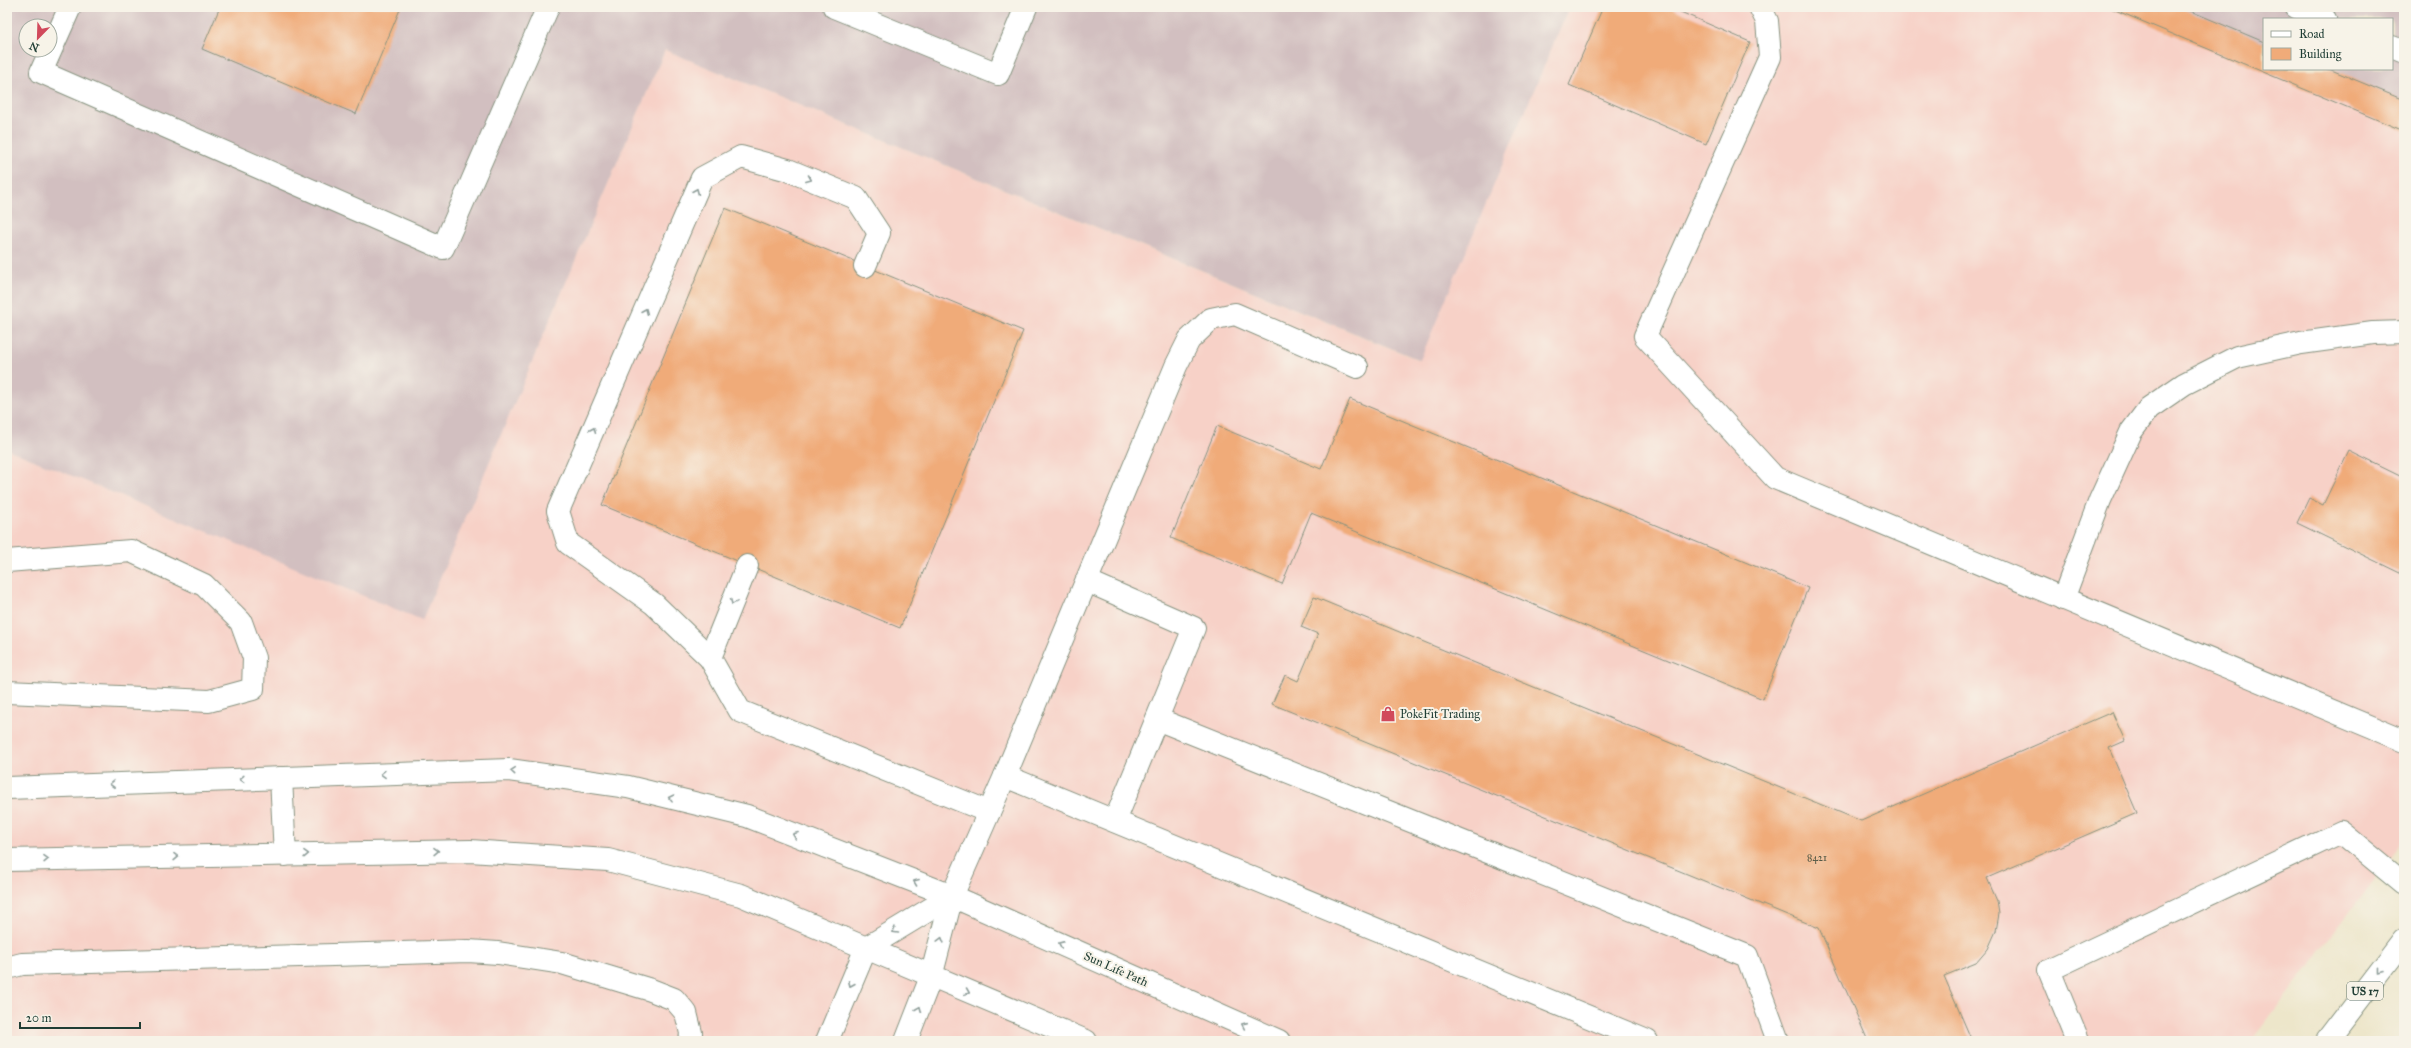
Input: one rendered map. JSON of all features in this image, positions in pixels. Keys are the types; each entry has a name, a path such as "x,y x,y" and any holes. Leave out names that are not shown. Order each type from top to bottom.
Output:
{"street":[{"path":"70,7 42,72 443,248 548,7"},
{"path":"834,7 998,74 1026,7"},
{"path":"1760,7 1767,21 1770,57 1645,336 1775,478 2404,741"},
{"path":"2296,7 2323,18"},
{"path":"2393,47 2404,52"},
{"path":"865,266 879,233 856,198 788,170 741,157 702,178 558,512 568,543 654,604 710,658 740,710 989,812"},
{"path":"906,1041 931,977 952,896 1005,776 1176,366 1189,340 1211,319 1235,314 1357,367"},
{"path":"2063,599 2100,500 2131,432 2149,408 2184,384 2237,357 2301,343 2373,333 2404,332"},
{"path":"7,561 131,551 204,585 241,622 254,658 253,689 209,701 7,692"},
{"path":"710,658 747,566"},
{"path":"1087,581 1194,628 1115,821"},
{"path":"1157,719 1747,956 1778,1041"},
{"name":"Sun Life Path","path":"7,788 509,770 628,787 747,816 952,896 1279,1041"},
{"path":"1005,776 1647,1041"},
{"path":"281,778 285,855"},
{"path":"2078,1041 2049,970 2341,832 2404,884"},
{"path":"7,860 470,851 608,860 741,895 931,977 1086,1041"},
{"path":"827,1041 866,948 952,896"},
{"name":"US 17","path":"2327,1041 2404,940"},
{"path":"7,968 22,964 468,951 498,953 562,963 651,990 674,999 686,1013 691,1033 690,1041"}],"shaded area":[{"path":"7,7 1569,7 1420,360 665,50 422,620 7,449"},
{"path":"1569,7 2115,7 2263,68 2263,70 2268,70 2404,126 2404,841 2251,1041 7,1041 7,449 422,619 665,50 1419,360"},
{"path":"2115,7 2404,7 2404,126 2268,70 2393,70 2393,18 2263,18 2263,68"}],"building":[{"path":"220,7 401,7 356,114 202,49"},
{"path":"1603,7 1669,7 1750,42 1706,144 1569,85"},
{"path":"2108,7 2181,7 2263,42 2263,70 2331,70 2404,100 2404,131"},
{"path":"725,208 1023,331 900,628 602,505"},
{"path":"1350,399 1808,588 1763,699 1311,513 1282,584 1171,538 1217,426 1321,469"},
{"path":"2349,451 2404,478 2404,575 2297,523 2309,498 2323,505"},
{"path":"1314,597 1861,821 2112,712 2125,741 2109,748 2137,813 1987,878 1997,901 1999,914 1996,931 1988,949 1976,963 1944,976 1972,1041 1868,1041 1819,928 1272,704 1285,675 1298,681 1318,634 1301,627"}],"place":[{"name":"PokeFit Trading","path":"1388,714"}]}
